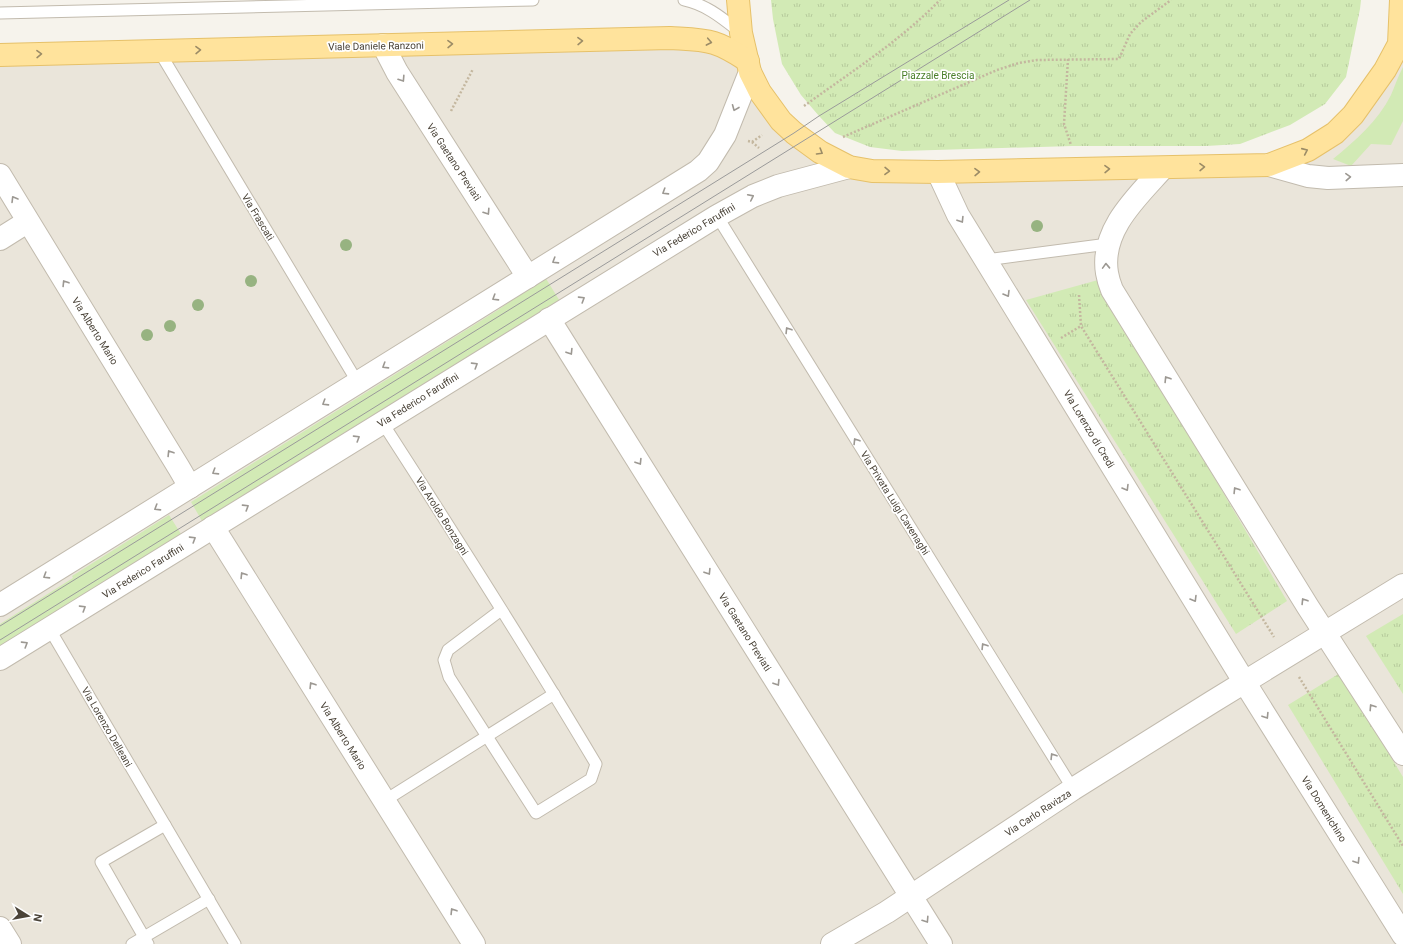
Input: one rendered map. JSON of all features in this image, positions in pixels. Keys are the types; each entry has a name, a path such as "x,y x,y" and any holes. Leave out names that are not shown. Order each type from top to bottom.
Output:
{"main road":[{"path":"738,0 741,33 749,66 760,92 781,121 803,141 820,152 849,167 872,171 938,172 1269,165 1308,150 1335,133 1353,115 1368,96 1401,42 1402,5"},
{"name":"Viale Daniele Ranzoni","path":"0,55 670,38 690,39 714,43 733,51 749,66"}],"street":[{"name":"Via Gaetano Previati","path":"383,45 397,72 528,277"},
{"path":"0,605 698,171 708,162 725,135 749,66"},
{"path":"1269,165 1308,176 1328,178 1403,175"},
{"name":"Via Federico Faruffini","path":"0,659 717,216 753,196 778,186 849,167"},
{"path":"1163,168 1129,206 1117,223 1108,244 1106,260 1107,273 1112,290 1325,634 1400,743"},
{"name":"Via Lorenzo di Credi","path":"938,172 958,215 1245,683"},
{"name":"Via Alberto Mario","path":"0,175 27,222 190,487"},
{"path":"0,239 27,222"},
{"name":"Via Gaetano Previati","path":"549,319 941,944"},
{"name":"Via Alberto Mario","path":"213,527 474,944"},
{"name":"Via Carlo Ravizza","path":"832,944 911,896 1074,789 1403,584"},
{"name":"Via Domenichino","path":"1245,683 1403,934"},
{"path":"0,928 10,944"}],"lane":[{"path":"0,13 533,0"},
{"path":"684,0 712,10 741,33"},
{"name":"Via Frascati","path":"159,51 358,383"},
{"name":"Via Privata Luigi Cavenaghi","path":"717,216 1074,789"},
{"path":"986,260 1108,244"},
{"name":"Via Aroldo Bonzagni","path":"382,422 502,610 596,764 591,779 536,813 449,676 444,660 448,650 502,610"},
{"name":"Via Lorenzo Delleani","path":"49,628 235,944"},
{"path":"384,801 554,694"},
{"path":"146,940 101,862 165,825"},
{"path":"132,944 146,940 208,899"}],"path":[{"path":"804,106 901,35 940,0"},
{"path":"838,139 997,70 1018,63 1037,60 1119,59 1130,34 1141,22 1171,0"},
{"path":"1068,59 1064,124 1072,149"},
{"path":"450,113 473,69"},
{"path":"759,148 752,142 764,133"},
{"path":"1079,294 1081,326 1275,639"},
{"path":"1061,338 1081,326"},
{"path":"1299,676 1403,846"}],"shaded area":[{"path":"666,40 729,53 817,155 936,176 1403,944 0,944 0,56"},
{"path":"1403,46 1403,934 942,175 1310,154"}],"green space":[{"name":"Piazzale Brescia","path":"771,0 1361,0 1346,77 1325,104 1290,125 1240,144 1206,146 1072,146 902,151 870,147 835,133 819,116 801,95 782,64 773,19"},
{"path":"1403,67 1403,121 1391,145 1371,144 1351,166 1333,159 1358,138 1380,113 1391,95"},
{"path":"545,277 561,303 511,330 202,521 191,502 498,310"},
{"path":"1098,280 1287,601 1236,634 1026,300"},
{"path":"169,515 181,534 0,647 0,624 73,578 72,576"},
{"path":"1403,614 1403,694 1366,636"},
{"path":"1340,673 1403,777 1403,894 1288,705"}],"tram line":[{"path":"0,626 794,133 819,116 1009,0"},
{"path":"0,640 1030,0"}]}
